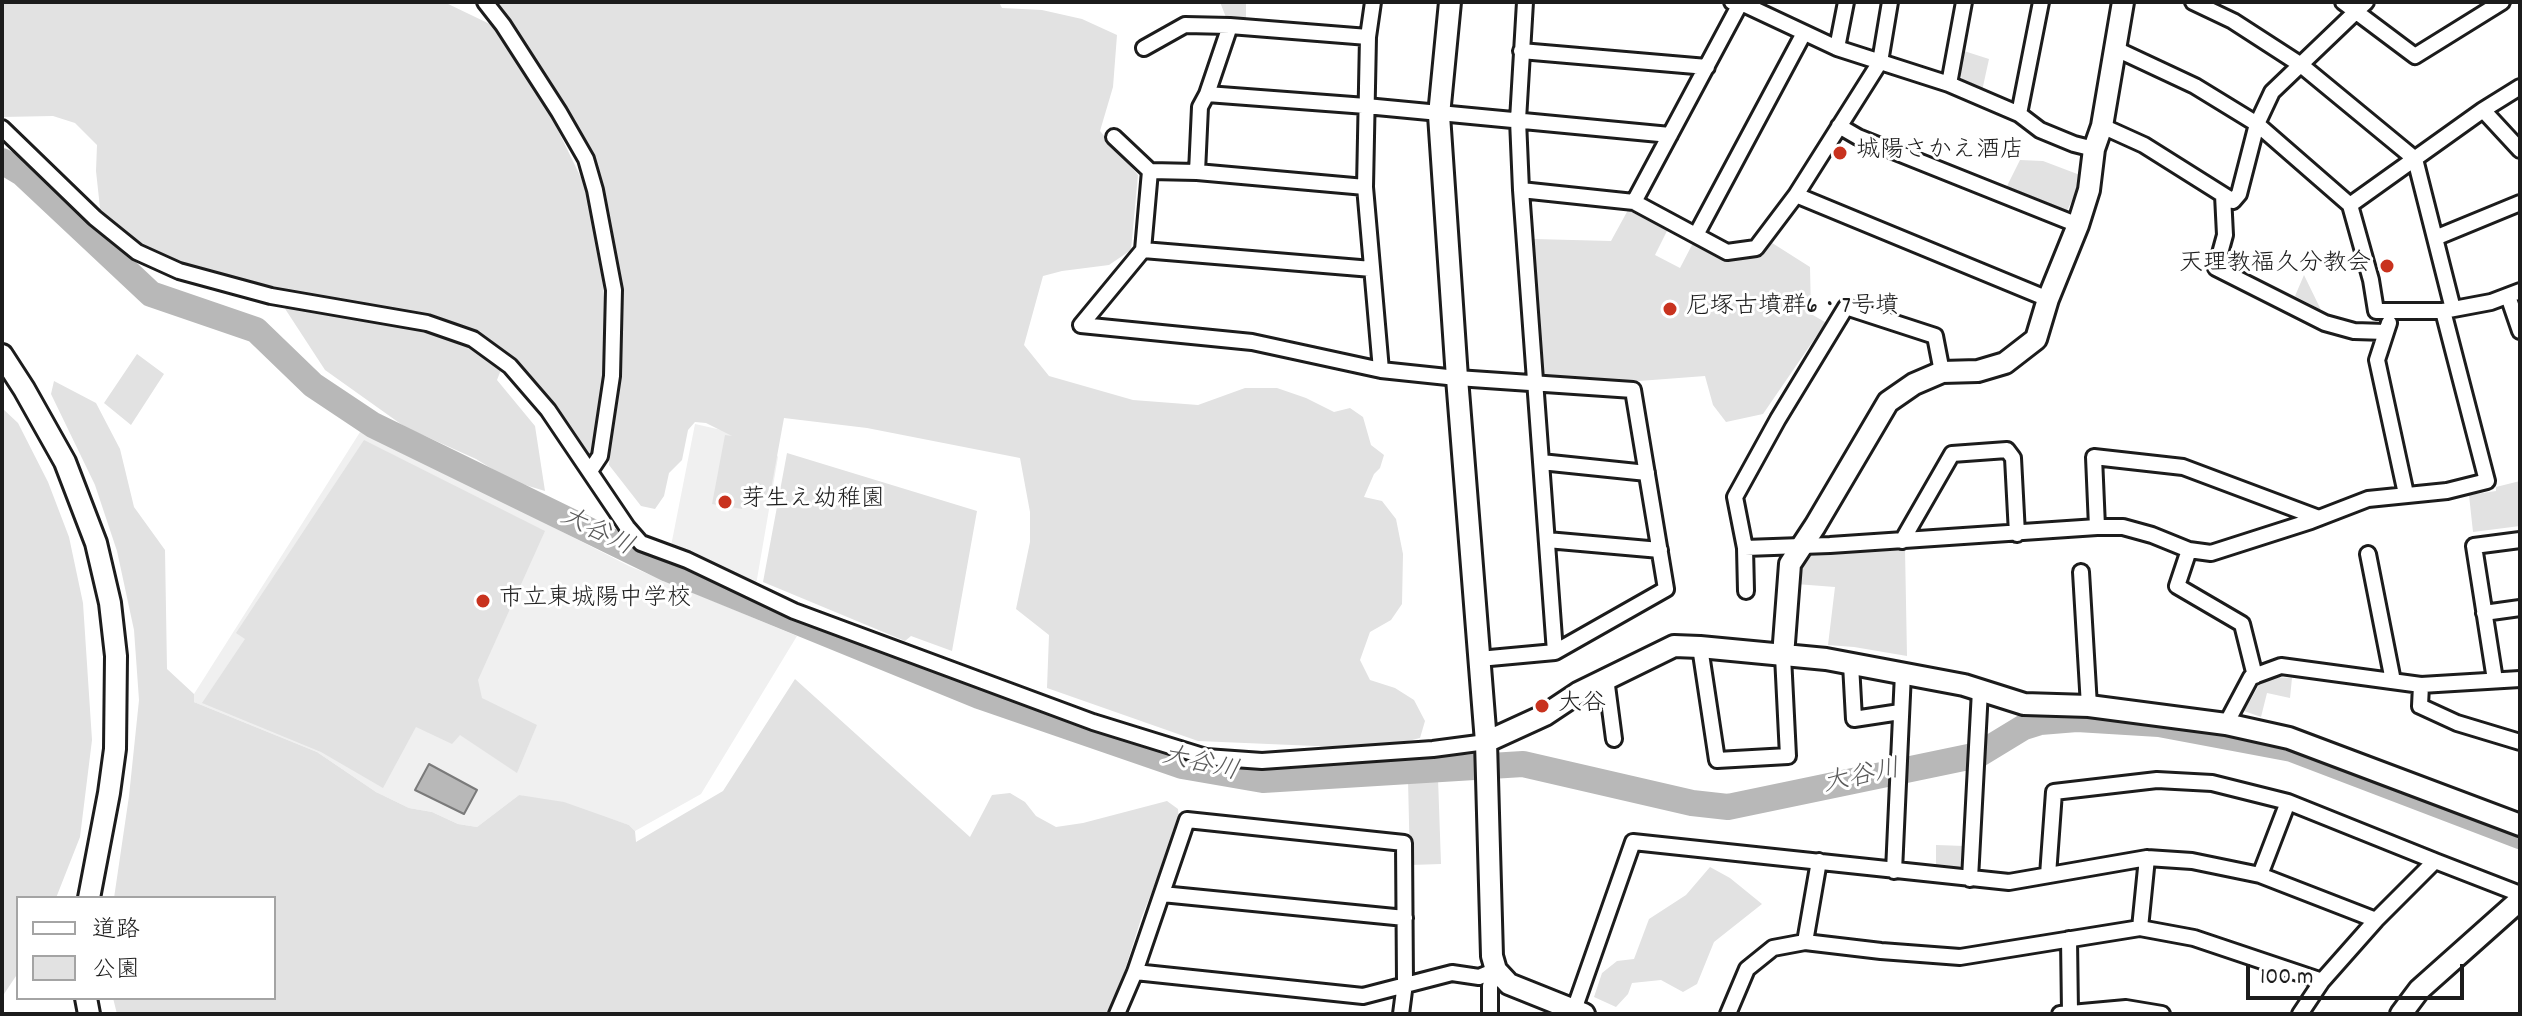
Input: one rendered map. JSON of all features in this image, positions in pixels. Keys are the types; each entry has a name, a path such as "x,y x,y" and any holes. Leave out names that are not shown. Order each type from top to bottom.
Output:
{"street":[{"path":"485,2 566,124 586,159 595,190 614,290 612,376 600,456 590,471"},
{"path":"1373,2 1368,37 1365,187 1381,370"},
{"path":"1450,2 1439,115 1486,756 1492,956 1496,970 1509,984 1552,1008 1579,1012 1633,842 2009,882 2147,858 2192,861 2260,875 2376,920"},
{"path":"1525,2 1518,120 1521,190 1555,652"},
{"path":"1732,2 1741,2 1837,48 1949,84 2019,114 2040,130 2094,149"},
{"path":"1634,202 1741,2"},
{"path":"1837,48 1846,2"},
{"path":"1521,190 1634,202 1727,252 1756,248 1796,195 1880,62 1890,2"},
{"path":"1949,84 1964,2"},
{"path":"2019,114 2041,2"},
{"path":"1700,647 1717,760 1788,756 1783,656 1790,564 1888,402 1914,384 1942,372 1978,371 2005,363 2036,339 2089,190 2123,2"},
{"path":"1745,548 2123,527 2189,550 2211,553 2368,499 2447,491 2487,481 2415,159 2301,65 2233,21 2193,2"},
{"path":"2343,2 2362,6 2415,56 2502,2"},
{"path":"2102,126 2144,145 2233,201 2239,194 2257,124 2272,92 2362,6"},
{"path":"1144,48 1185,25 1368,37"},
{"path":"1197,172 1200,107 1230,26"},
{"path":"1696,235 1804,33"},
{"path":"2116,49 2195,86 2257,124 2350,205 2371,280 2376,311 2448,310 2514,294 2520,331"},
{"path":"1521,51 1707,67"},
{"path":"2350,205 2520,87"},
{"path":"1207,94 1670,135"},
{"path":"2483,110 2520,150"},
{"path":"1839,126 1858,137 2078,225"},
{"path":"2,128 95,218 137,252 179,271 271,296 427,323 473,339 510,366 548,410 641,543 687,560 794,611 1093,722 1206,757 1262,761 1433,749 1486,756 1578,693 1606,678 1674,646 1700,647 1826,659 1980,690 2024,704 2089,706 2226,724 2289,738 2520,825"},
{"path":"1114,137 1150,171 1197,172 1365,187"},
{"path":"1150,171 1143,250 1081,325 1252,342 1381,370 1633,390 1666,589 1555,652 1479,659"},
{"path":"1796,195 2048,299"},
{"path":"2223,195 2225,235 2216,268 2325,323 2354,331 2386,332"},
{"path":"2435,238 2520,203"},
{"path":"1143,250 1372,269"},
{"path":"1746,591 1745,548 1735,497 1846,307 1935,336 1942,372"},
{"path":"2393,312 2377,360 2406,494"},
{"path":"2,355 65,462 96,543 110,603 116,656 115,749 89,896"},
{"path":"1902,541 1952,454 2007,450 2013,458 2017,534"},
{"path":"2097,527 2094,457 2183,467 2319,518"},
{"path":"1541,462 1647,473"},
{"path":"1547,540 1660,550"},
{"path":"2495,680 2474,546 2520,540"},
{"path":"2189,550 2177,586 2242,624 2255,676"},
{"path":"2368,554 2393,681"},
{"path":"2081,572 2089,706"},
{"path":"2484,613 2520,608"},
{"path":"1851,664 1854,719 1900,712"},
{"path":"2226,724 2251,677 2281,666 2421,685 2520,679"},
{"path":"1894,871 1903,673"},
{"path":"1606,678 1614,739"},
{"path":"2421,685 2420,706 2457,723 2520,742"},
{"path":"1970,879 1980,690"},
{"path":"2048,875 2054,792 2157,780 2212,783 2288,802 2520,894"},
{"path":"2260,875 2288,802"},
{"path":"1117,1014 1135,972 1187,820 1404,843 1405,983 1401,1014"},
{"path":"2140,928 2147,858"},
{"path":"1805,942 1819,861"},
{"path":"2300,1014 2322,981 2376,920 2435,861"},
{"path":"1162,894 1405,918"},
{"path":"2401,1014 2419,990 2520,900"},
{"path":"1728,1014 1747,969 1773,948 1805,942 1960,957 2140,928 2194,938 2322,981"},
{"path":"2069,939 2065,1013 2126,1008 2162,1014"},
{"path":"1135,972 1363,996 1452,973 1479,977 1496,970"},
{"path":"1490,1014 1490,986 1496,970"}],"shaded area":[{"name":"芽生え幼稚園","path":"695,424 744,435 775,451 778,457 756,585 671,546"},
{"name":"市立東城陽中学校","path":"362,429 629,566 797,636 701,794 635,831 629,825 608,818 519,795 477,827 458,824 432,812 409,808 376,792 317,752 194,702 194,694"},
{"path":"429,764 477,790 464,814 415,790"}],"green space":[{"path":"2,2 444,2 496,27 552,118 586,188 600,256 606,318 607,380 592,456 588,457 563,418 532,380 506,357 497,380 535,426 545,491 512,481 476,459 405,427 325,370 280,301 256,285 203,273 148,253 101,217 96,171 97,145 75,123 53,116 2,117"},
{"path":"494,2 999,2 1002,8 1042,10 1082,19 1117,35 1113,87 1100,131 1138,175 1131,250 1109,265 1043,276 1024,345 1049,376 1133,400 1198,405 1245,388 1277,388 1334,412 1350,408 1363,417 1371,445 1384,455 1364,497 1382,501 1396,519 1403,554 1402,604 1391,620 1370,632 1360,660 1370,680 1395,688 1414,700 1425,721 1420,738 1363,748 1198,741 1047,688 1049,635 1016,609 1030,542 1030,512 1020,458 867,428 784,418 769,500 745,497 742,509 712,504 725,435 732,436 706,423 695,422 688,430 682,460 669,473 664,496 655,509 641,506 609,465 620,288 596,162 562,104"},
{"path":"1220,2 1246,2 1246,21 1227,20"},
{"path":"1964,51 1989,59 1982,91 1963,82 1960,73"},
{"path":"2020,160 2043,161 2080,175 2065,215 2005,190"},
{"path":"1628,210 1667,231 1655,255 1680,268 1693,243 1727,257 1759,256 1769,241 1810,267 1811,314 1825,322 1763,414 1726,422 1713,405 1705,376 1639,381 1542,376 1534,239 1611,241"},
{"path":"2304,275 2321,310 2295,296"},
{"path":"137,354 164,374 131,425 104,403"},
{"path":"54,381 96,403 120,449 134,507 165,550 167,669 194,694 194,702 317,752 376,792 409,808 477,827 519,795 564,802 629,825 635,831 636,842 723,791 795,679 970,837 992,795 1010,793 1025,802 1036,816 1056,827 1167,801 1178,809 1179,823 1141,919 1111,1014 117,1014 114,1000 276,1000 276,896 114,896 139,700 134,630 117,551 95,485 51,394"},
{"path":"2,408 18,423 48,482 69,537 83,603 92,740 80,837 57,896 16,896 16,976 2,997"},
{"path":"364,440 545,531 478,680 482,698 537,725 517,773 460,735 452,744 416,727 383,788 321,752 202,703 245,639 236,633"},
{"path":"787,453 977,511 952,651 911,636 905,641 763,582"},
{"path":"2520,481 2520,526 2473,532 2469,495 2496,491 2496,487"},
{"path":"1905,549 1907,656 1828,645 1835,587 1796,584 1804,560 1813,555"},
{"path":"2276,677 2292,678 2290,698 2267,693 2261,717 2244,711 2259,685"},
{"path":"1438,778 1441,864 1410,865 1408,779"},
{"path":"1936,845 1965,846 1964,864 1956,869 1936,868"},
{"path":"1710,867 1730,878 1762,904 1714,942 1697,984 1683,992 1661,980 1632,983 1628,994 1616,1007 1594,997 1602,973 1617,961 1634,959 1649,919 1686,895"}],"waterway":[{"name":"大谷川","path":"2,161 22,173 151,294 256,330 313,385 373,425 668,569 979,696 1182,766 1263,780 1523,764 1692,803 1728,807 1978,755 2024,727 2040,722 2077,719 2159,724 2292,749 2520,836"}],"place":[{"name":"城陽さかえ酒店","path":"1840,153"},
{"name":"天理教福久分教会","path":"2387,266"},
{"name":"尼塚古墳群6・7号墳","path":"1670,309"},
{"name":"芽生え幼稚園","path":"725,502"},
{"name":"市立東城陽中学校","path":"483,601"},
{"name":"大谷","path":"1542,706"}]}
